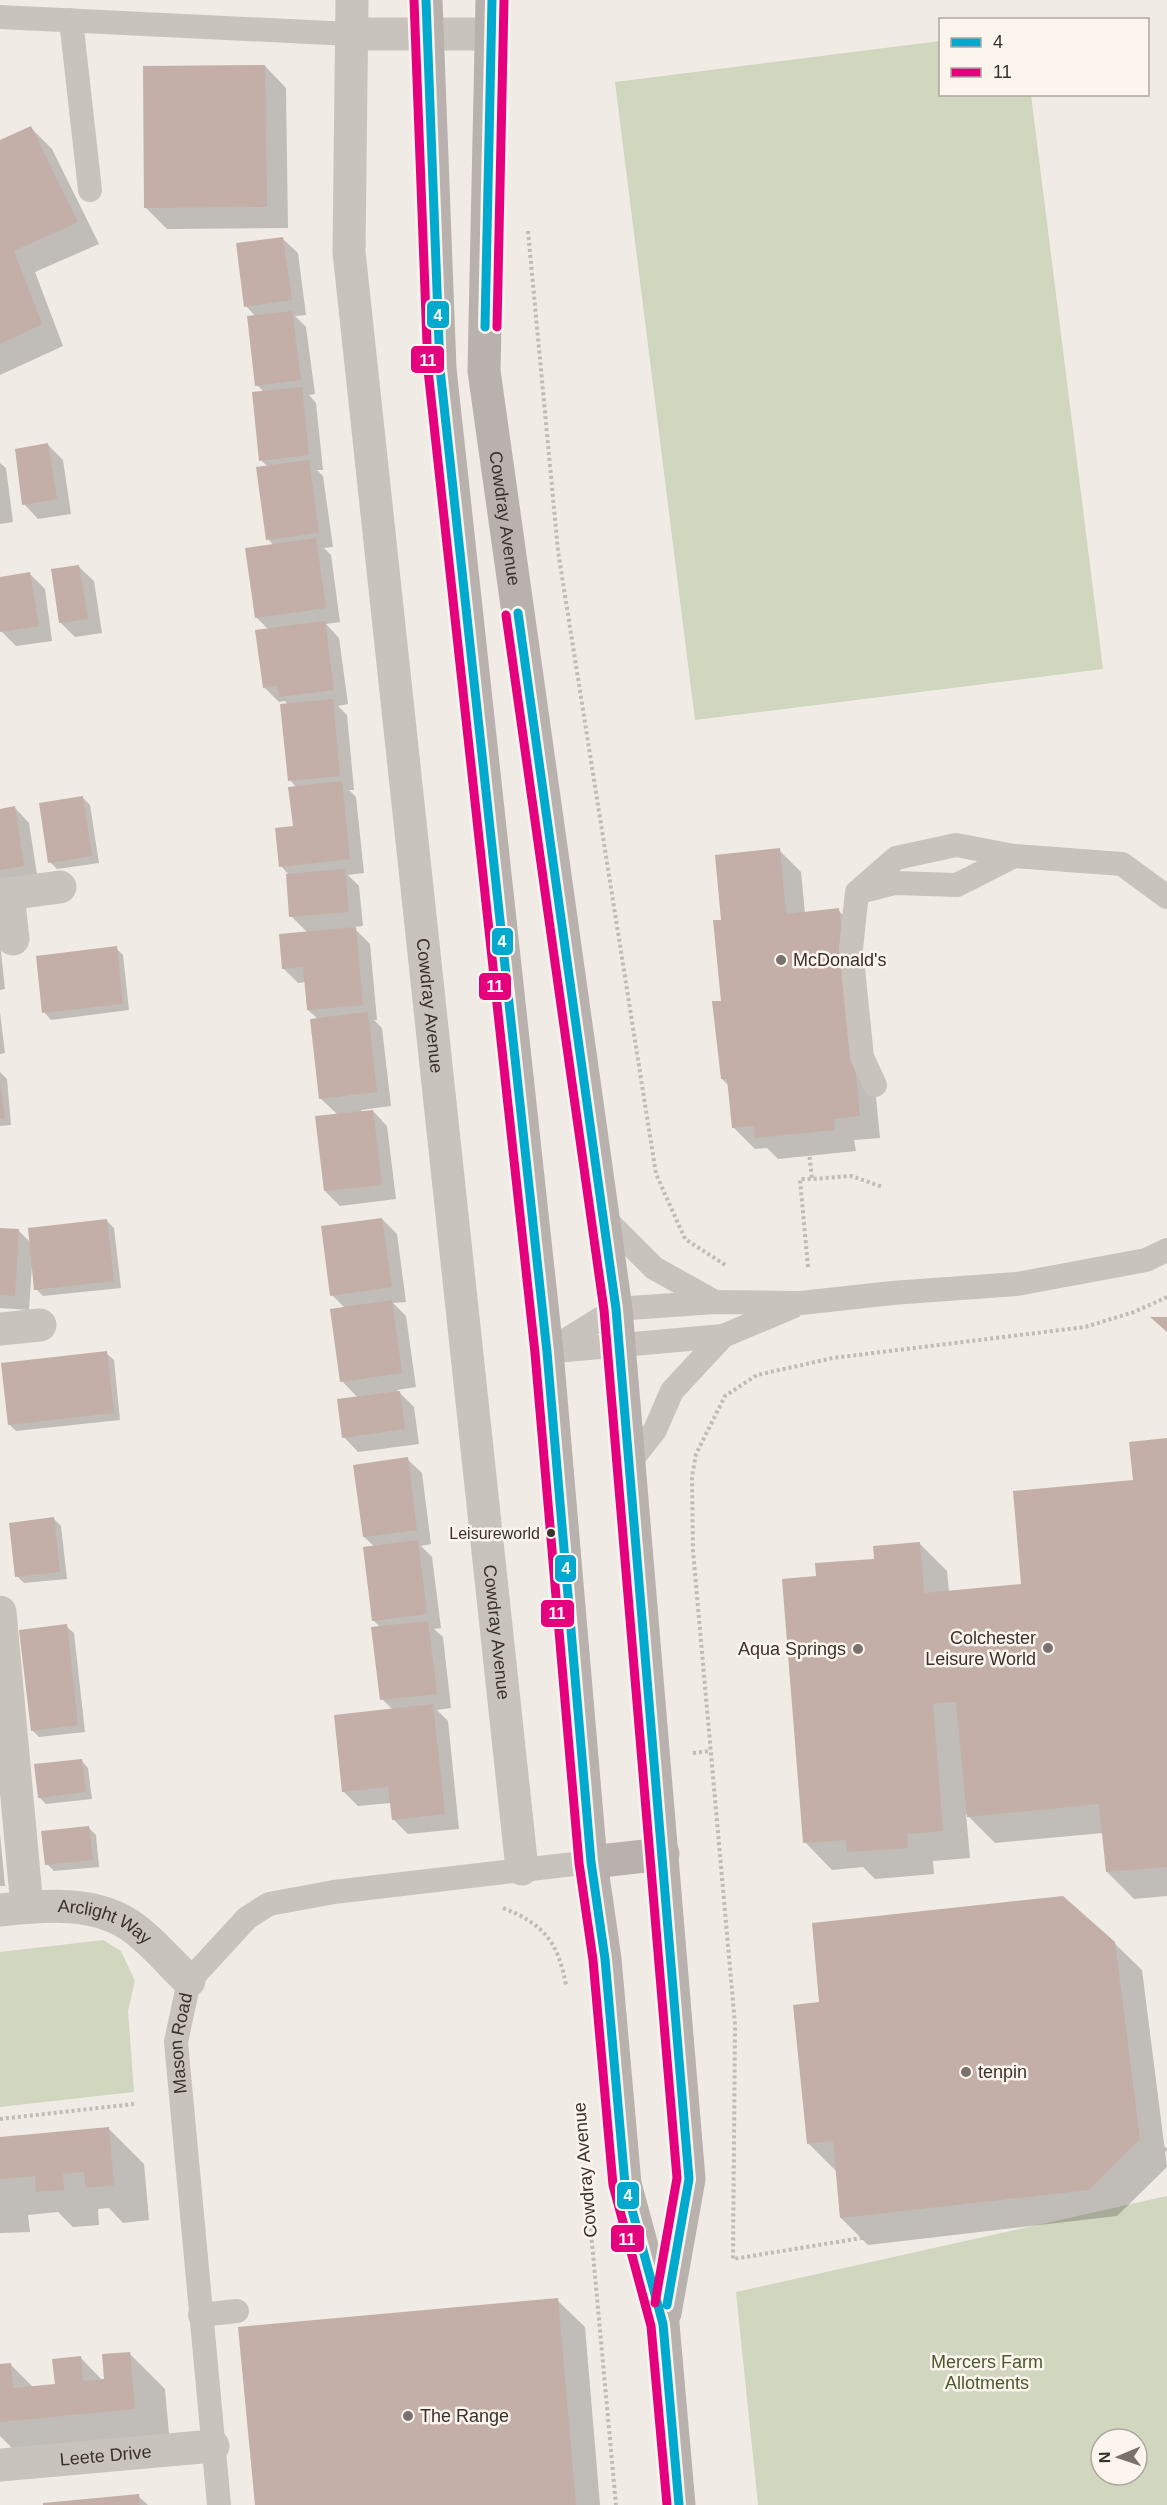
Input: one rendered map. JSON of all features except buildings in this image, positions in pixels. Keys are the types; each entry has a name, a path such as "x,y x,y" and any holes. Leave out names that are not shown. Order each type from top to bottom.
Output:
{"main road":[{"name":"Cowdray Avenue","path":"426,0 425,33 440,369 547,1352 591,1862 605,1959 625,2184 663,2324 679,2505"},
{"name":"Cowdray Avenue","path":"492,0 484,371 616,1309 663,1854 688,2179 663,2324"},
{"path":"591,1862 663,1854"}],"street":[{"name":"Cowdray Avenue","path":"352,0 350,252 522,1869"},
{"path":"350,34 491,34"},
{"path":"14,939 4,894 60,887"},
{"path":"0,1329 40,1325"},
{"path":"0,1612 13,1908"},
{"name":"Arclight Way","path":"13,1908 76,1906 115,1919 134,1928 189,1981"},
{"name":"Leete Drive","path":"0,2464 213,2446"}],"lane":[{"path":"0,17 350,34"},
{"path":"71,20 90,190"},
{"path":"876,1085 862,1057 851,949 857,892 896,858 956,845 1014,856 1122,864 1167,897"},
{"path":"857,892 895,883 957,885 1014,856"},
{"path":"605,1219 654,1268 715,1302"},
{"path":"547,1352 616,1309 715,1302 801,1303 892,1293 1017,1284 1146,1260 1167,1250"},
{"path":"547,1352 723,1336 801,1303"},
{"path":"629,1463 655,1430 672,1391 723,1336"},
{"name":"Mason Road","path":"219,2505 176,2042 189,1981 247,1918 269,1904 334,1892 591,1862"},
{"path":"200,2315 237,2311"}],"path":[{"path":"528,223 558,551 656,1174 685,1239 731,1269"},
{"path":"808,1146 844,1142 842,1125 878,1121"},
{"path":"807,1133 812,1179"},
{"path":"809,1277 800,1179 851,1176 883,1187"},
{"path":"1167,1297 1134,1312 1085,1327 833,1358 757,1375 725,1396 696,1454 692,1477 693,1551 735,2024 733,2259 1094,2200 1130,2180 1167,2148"},
{"path":"683,1754 711,1751"},
{"path":"494,1904 535,1924 548,1936 559,1954 568,1996"},
{"path":"0,2119 134,2104"},
{"name":"Cowdray Avenue","path":"588,2202 615,2505"}],"green space":[{"path":"939,41 939,96 1031,96 1103,669 695,720 615,82"},
{"path":"103,1940 121,1951 135,1981 128,2011 134,2092 0,2107 0,1952"},
{"name":"Mercers Farm Allotments","path":"1167,2196 1167,2505 758,2505 736,2292"}],"transit line":[{"name":"11","path":"414,0 428,370 535,1353 579,1863 593,1960 613,2185 651,2326 667,2505"},
{"name":"4","path":"426,0 440,369 547,1352 591,1862 605,1959 625,2184 663,2324 679,2505"},
{"name":"4","path":"485,327 492,0"},
{"name":"11","path":"497,327 504,0"},
{"name":"4","path":"518,613 616,1309 689,2179 667,2305"},
{"name":"11","path":"506,615 604,1310 677,2178 655,2303"}],"place":[{"name":"McDonald's","path":"781,960"},
{"name":"Leisureworld","path":"551,1533"},
{"name":"Colchester Leisure World","path":"1048,1648"},
{"name":"Aqua Springs","path":"858,1649"},
{"name":"tenpin","path":"966,2072"},
{"name":"The Range","path":"408,2416"}]}
